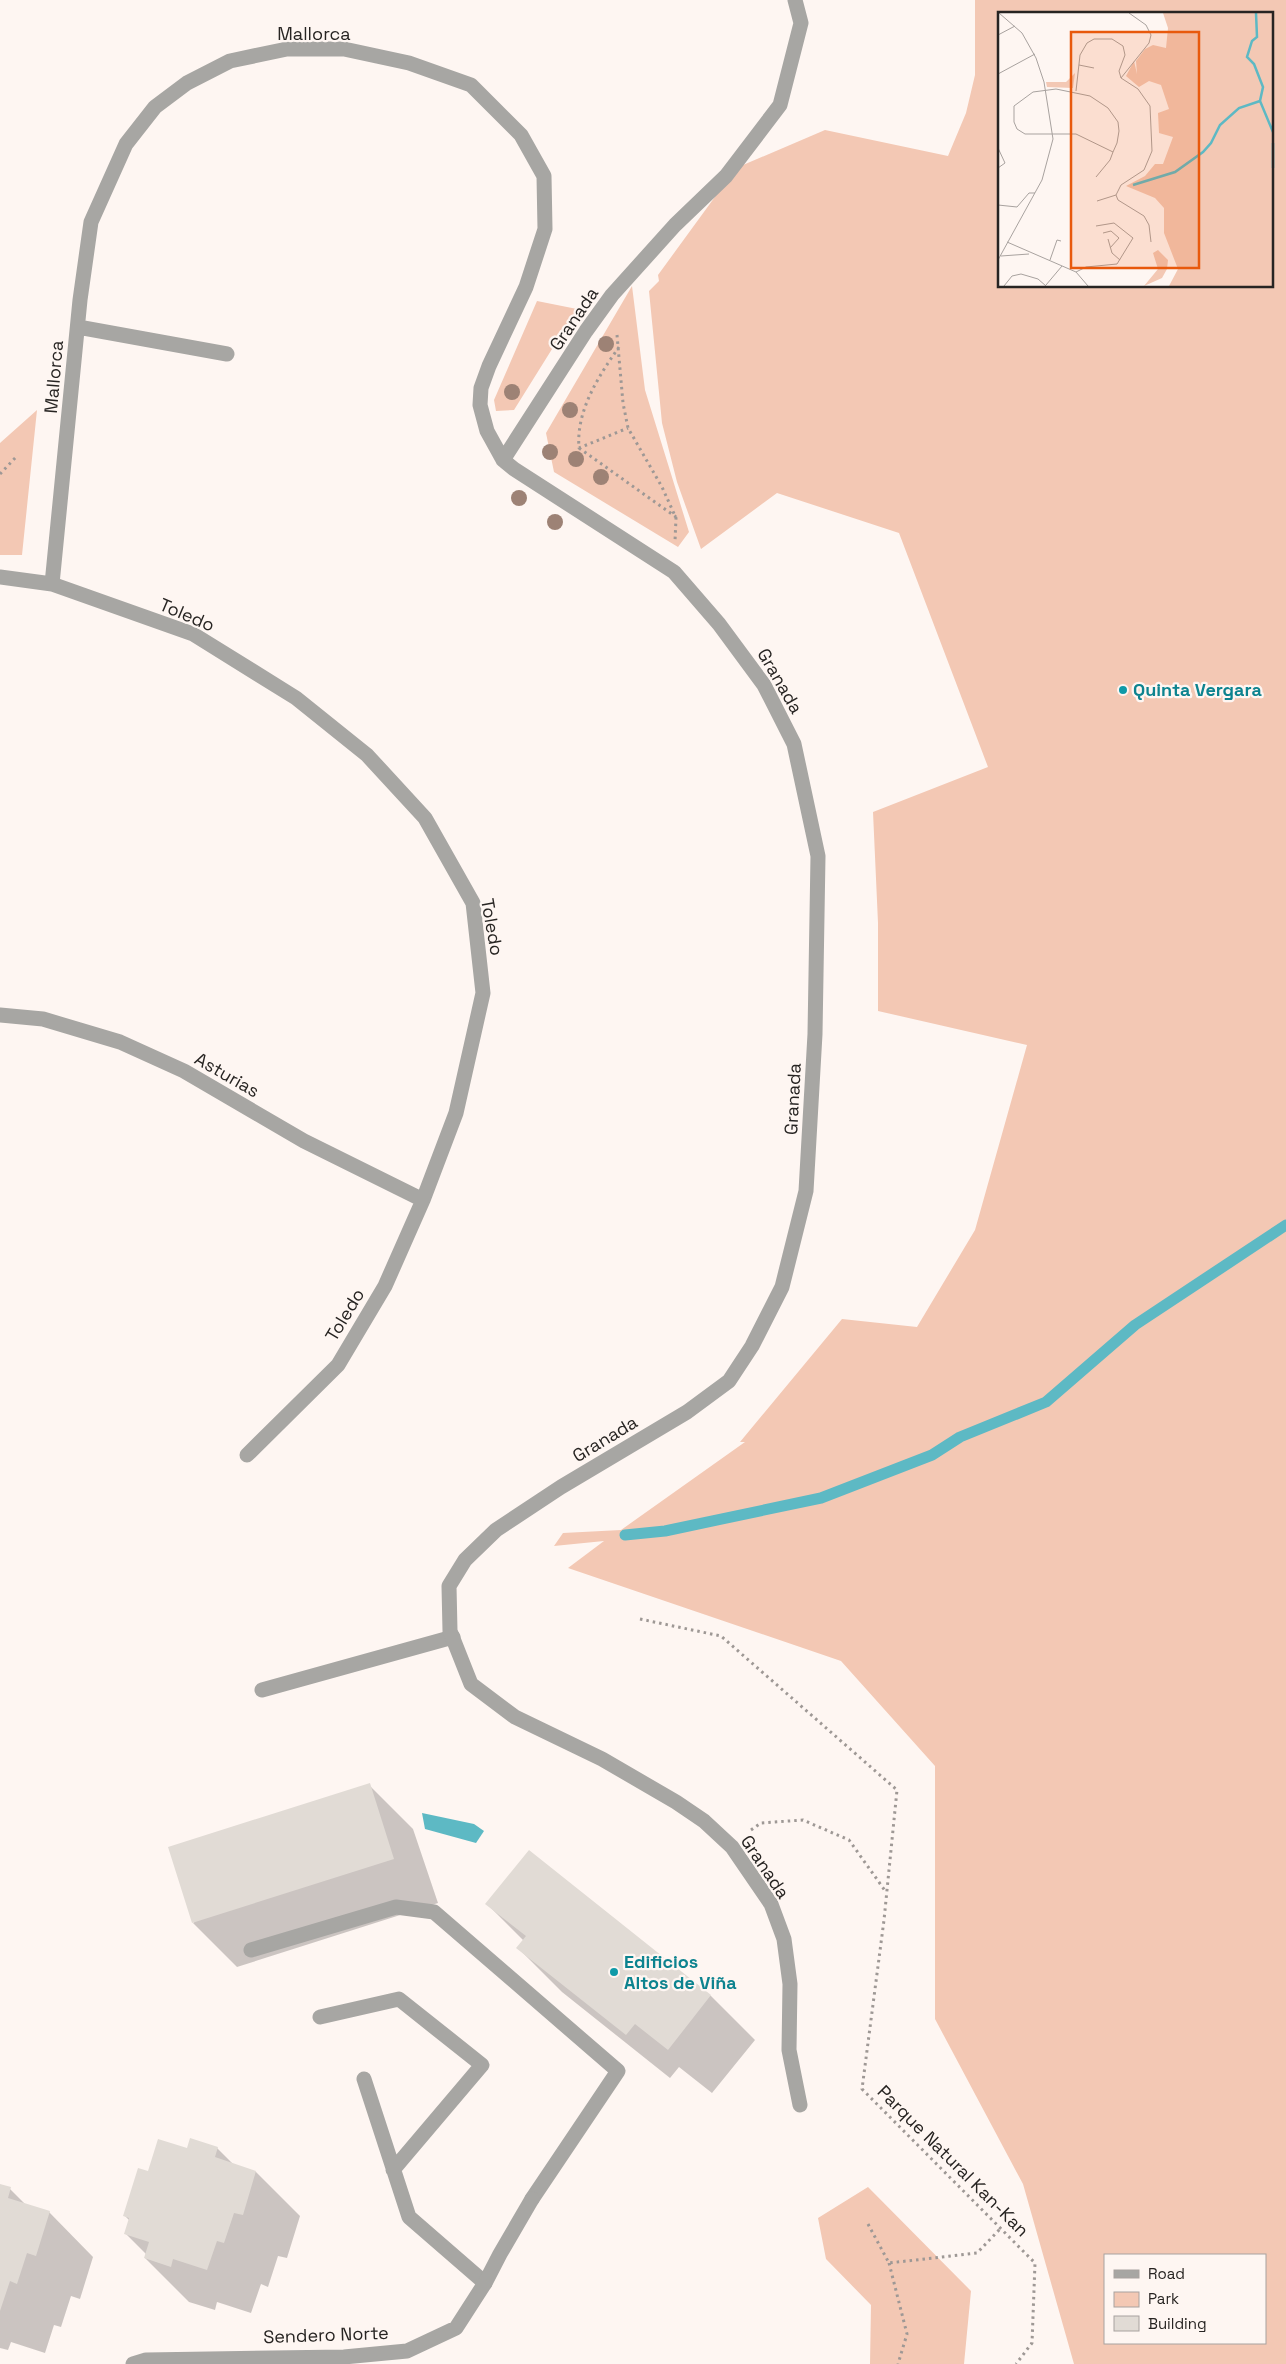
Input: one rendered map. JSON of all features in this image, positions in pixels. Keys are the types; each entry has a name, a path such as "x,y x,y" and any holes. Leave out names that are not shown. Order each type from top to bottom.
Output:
{"street":[{"name":"Granada","path":"794,0 801,23 780,105 726,176 675,225 612,295 503,460 514,469 674,572 719,624 764,685 794,744 818,856 815,1034 806,1191 782,1287 752,1346 729,1381 687,1412 561,1487 496,1530 465,1560 449,1586 450,1631 471,1684 515,1717 602,1760 676,1802 704,1821 732,1847 771,1904 784,1939 790,1984 789,2050 800,2105"},
{"name":"Mallorca","path":"52,584 78,326 91,222 126,144 155,107 187,82 230,61 288,49 344,49 409,63 471,85 521,135 544,176 545,229 526,287 489,366 481,388 480,405 487,431 503,460"},
{"path":"78,326 226,354"},
{"name":"Toledo","path":"0,577 52,584 193,634 296,698 367,754 425,818 473,903 483,993 456,1113 423,1200 384,1286 338,1365 247,1455"},
{"name":"Asturias","path":"0,1015 43,1019 120,1042 184,1071 304,1141 423,1200"},
{"path":"262,1690 453,1638"},
{"name":"Sendero Norte","path":"133,2364 146,2360 344,2357 407,2351 456,2328 485,2283 532,2199 618,2071 434,1912 396,1907 251,1950"},
{"path":"320,2017 399,1999 482,2065 393,2170"},
{"path":"364,2079 409,2217 485,2283"}],"path":[{"path":"612,295 623,403 628,428 662,487 676,518 674,572"},
{"path":"579,448 578,432 582,415 599,376 618,347"},
{"path":"579,448 628,428"},
{"path":"579,448 676,518"},
{"path":"0,474 17,456"},
{"path":"640,1619 721,1636 897,1790 886,1892"},
{"path":"732,1847 760,1823 803,1820 849,1840 886,1892"},
{"name":"Parque Natural Kan-Kan","path":"886,1892 862,2089 1035,2263 1032,2343 1016,2364"},
{"path":"868,2224 889,2263 907,2334 898,2364"},
{"path":"889,2263 978,2253 1000,2229"}],"green space":[{"path":"975,0 1286,0 1286,2364 1074,2364 1023,2184 935,2019 935,1766 841,1661 568,1568 604,1541 554,1546 563,1533 621,1530 745,1442 740,1442 842,1319 917,1327 975,1230 1027,1045 878,1011 878,923 873,812 988,767 899,533 777,493 701,549 677,482 662,423 649,291 659,281 658,275 736,168 825,130 948,156 966,113 975,75"},
{"path":"632,286 645,390 689,532 678,547 554,472 546,433"},
{"path":"537,301 577,309 514,410 496,411 494,400"},
{"path":"37,410 22,555 0,555 0,443"},
{"path":"868,2187 971,2291 964,2364 870,2364 871,2305 826,2259 818,2218"}],"water":[{"path":"422,1813 474,1824 484,1831 476,1843 425,1829"}],"building":[{"path":"370,1783 394,1859 192,1923 168,1847"},
{"name":"Edificios Altos de Viña","path":"529,1850 711,1995 668,2050 635,2024 626,2035 516,1948 526,1936 485,1904"},
{"path":"190,2138 218,2147 215,2157 256,2171 243,2215 234,2213 224,2243 217,2241 207,2270 173,2259 171,2267 144,2258 149,2242 124,2234 129,2218 123,2216 138,2168 148,2171 158,2139 187,2148"},
{"path":"0,2184 11,2187 8,2198 50,2211 36,2256 27,2253 17,2284 10,2281 0,2311"}],"waterway":[{"path":"625,1535 665,1531 821,1498 932,1455 960,1437 1046,1402 1135,1325 1286,1225"}],"place":[{"name":"Quinta Vergara","path":"1123,690"},
{"name":"Edificios Altos de Viña","path":"614,1972"}]}
